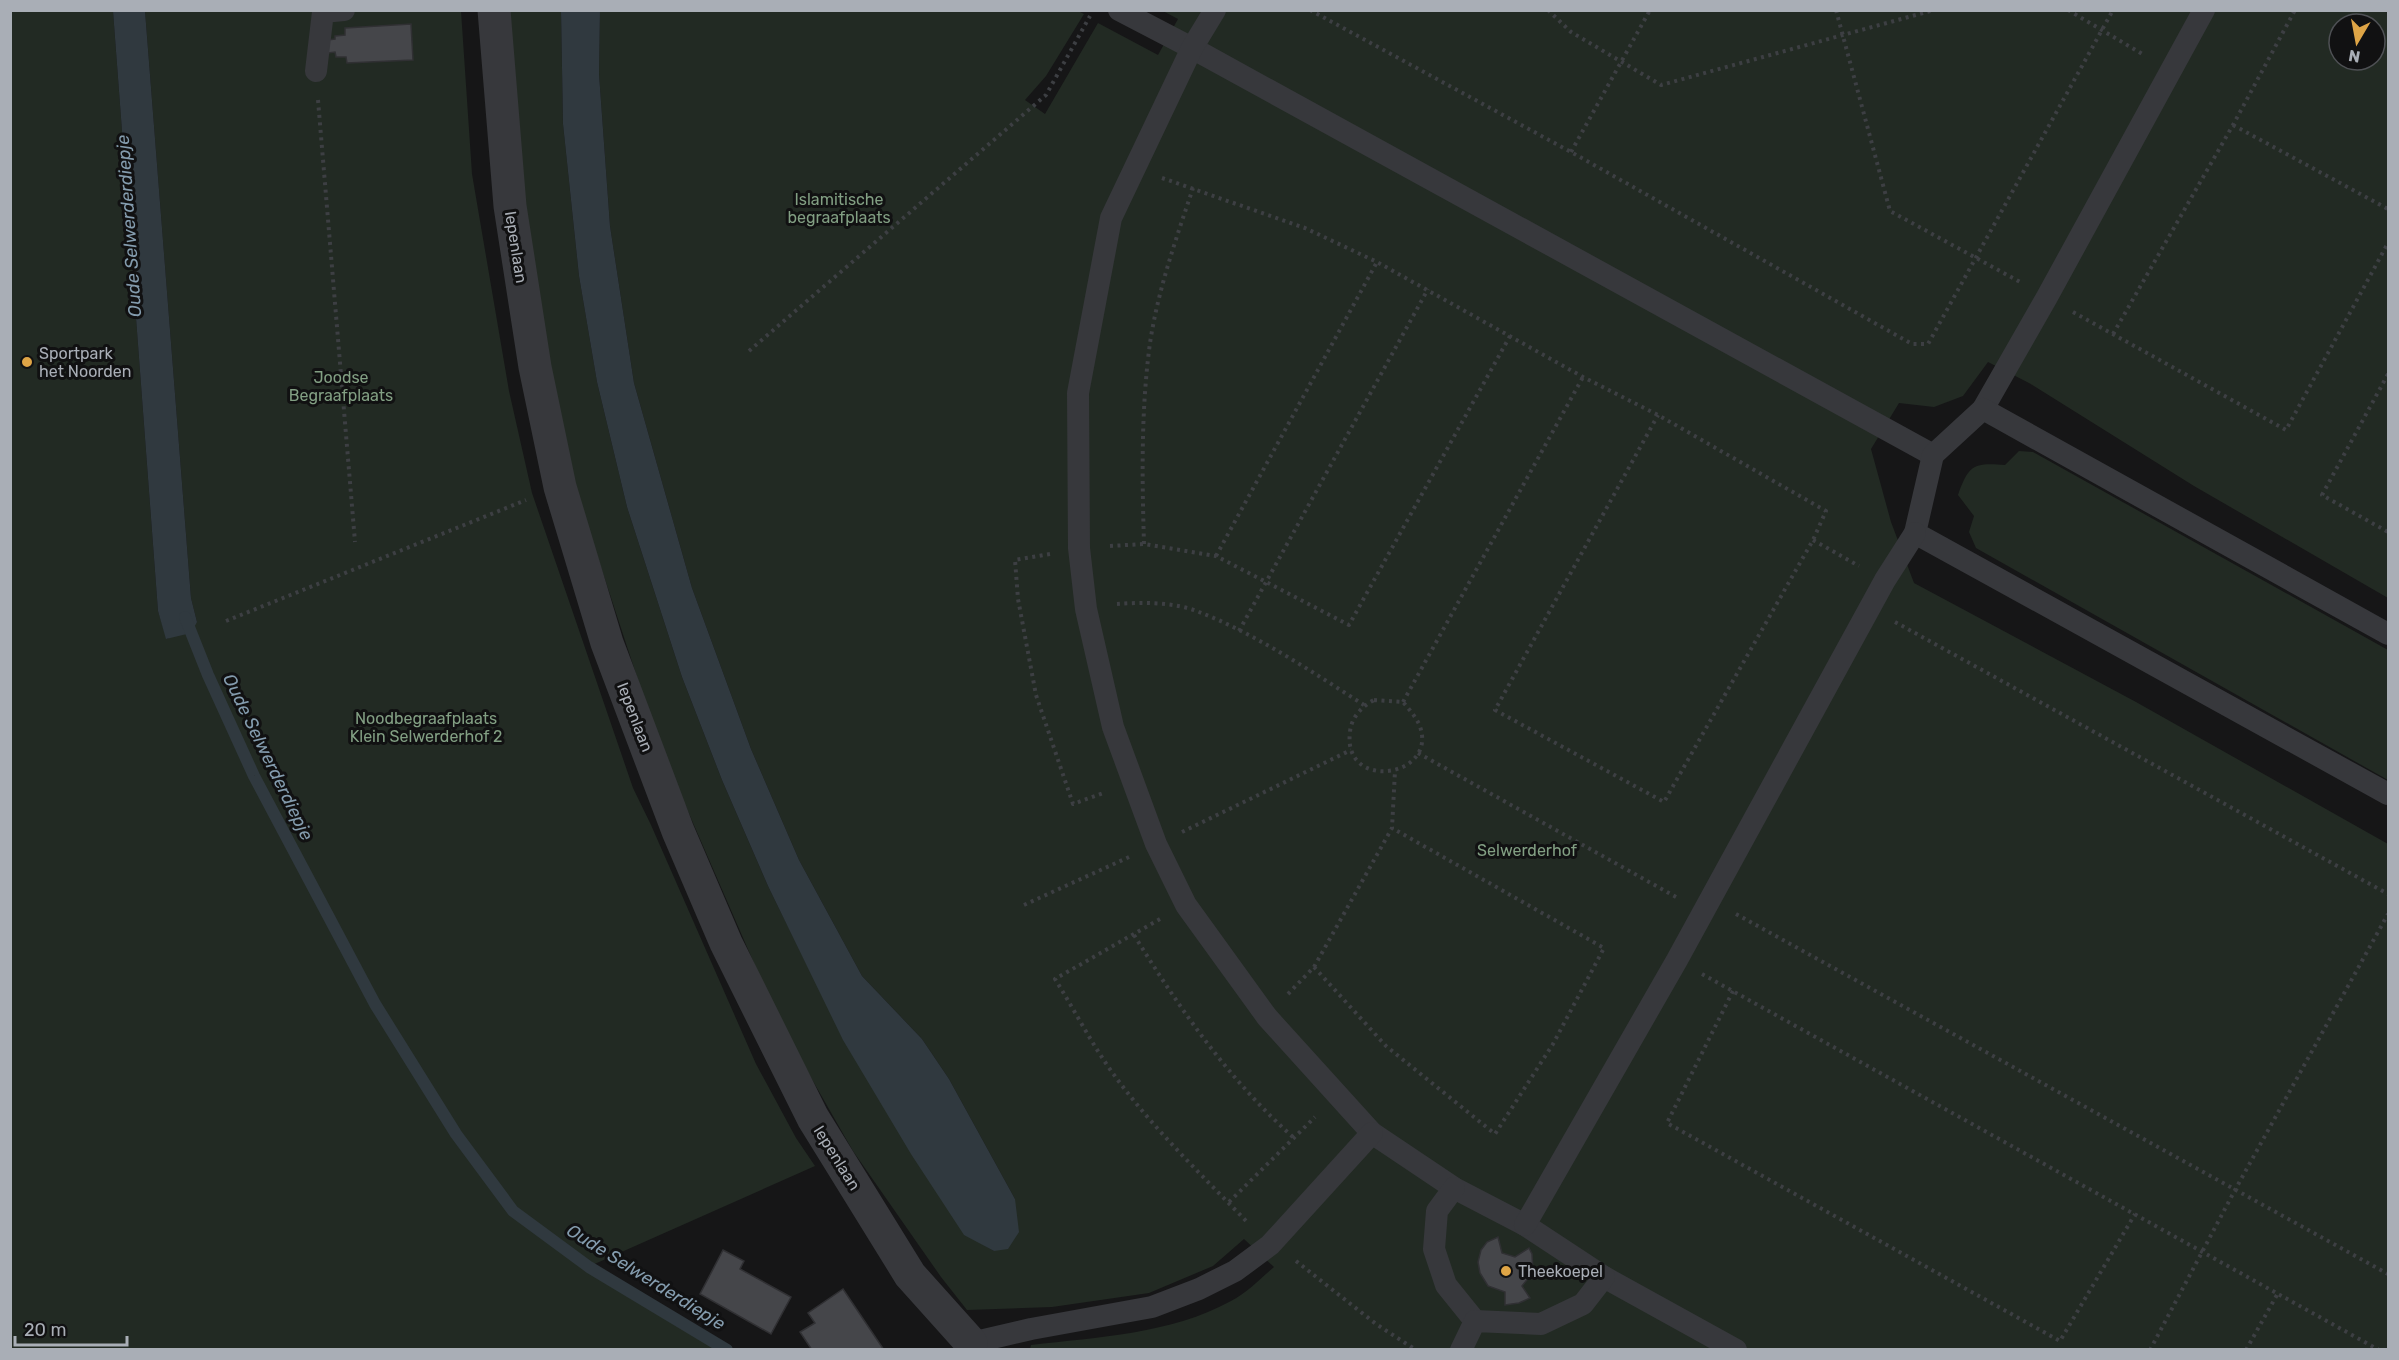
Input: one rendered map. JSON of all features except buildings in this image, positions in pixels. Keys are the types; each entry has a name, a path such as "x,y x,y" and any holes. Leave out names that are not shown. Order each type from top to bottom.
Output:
{"street":[{"name":"Iepenlaan","path":"494,10 510,206 535,367 560,487 607,643 678,831 726,943 813,1118 910,1275 973,1346"}],"lane":[{"path":"316,71 323,12 344,10"},
{"path":"1119,10 1933,455"},
{"path":"1215,10 1192,48 1132,169 1111,218 1078,393 1079,548 1086,609 1113,727 1156,844 1186,905 1267,1017 1371,1133 1455,1188 1525,1226 1604,1277 1736,1350"},
{"path":"1525,1226 1677,960 1885,580 1915,533 1933,455 1983,409 2204,10"},
{"path":"1983,409 2388,634"},
{"path":"1915,533 2388,794"},
{"path":"973,1346 1031,1329 1152,1307 1199,1289 1235,1271 1270,1245 1371,1133"},
{"path":"1455,1188 1437,1211 1434,1250 1446,1285 1475,1321 1542,1324 1583,1304 1604,1277"},
{"path":"1461,1350 1475,1321"}],"path":[{"path":"749,351 1046,95 1093,10"},
{"path":"1310,10 1571,152 1912,344 1928,344 2113,10"},
{"path":"1548,10 1571,32 1661,85 1934,10"},
{"path":"1571,152 1650,10"},
{"path":"2068,10 2170,71"},
{"path":"2113,334 2233,125 2295,10"},
{"path":"316,71 355,542"},
{"path":"2233,125 2388,209"},
{"path":"1132,169 1305,228 1377,262 1583,377 1658,415 1826,511 1813,540 1664,802 1495,710 1658,415"},
{"path":"1144,544 1144,403 1151,341 1169,261 1193,188"},
{"path":"1216,556 1377,262"},
{"path":"1239,631 1428,289"},
{"path":"1133,781 1074,804 1036,695 1020,611 1015,560 1079,548 1144,544 1216,556 1349,625 1510,336"},
{"path":"2388,374 2322,495 2388,532"},
{"path":"1403,702 1583,377"},
{"path":"226,621 560,487"},
{"path":"1813,540 1885,580"},
{"path":"1086,609 1120,604 1165,604 1198,611 1239,631 1315,674 1364,705"},
{"path":"1870,608 2388,894"},
{"path":"1374,700 1403,702 1420,726 1421,740 1418,753 1407,765 1395,771 1379,772 1366,768 1351,750 1350,731 1354,718 1364,705 1374,700"},
{"path":"1024,905 1351,750"},
{"path":"1418,753 1706,905 2388,1274"},
{"path":"1267,1017 1314,967 1392,828 1395,771"},
{"path":"1314,967 1386,1046 1495,1134 1553,1044 1604,948 1392,828"},
{"path":"1186,905 1055,979 1105,1062 1190,1164 1270,1245 1300,1264 1376,1324 1416,1350"},
{"path":"2150,1350 2235,1190 2388,914"},
{"path":"1134,934 1201,1037 1272,1119 1293,1138"},
{"path":"1677,960 2379,1350"},
{"path":"1733,991 1667,1123 2050,1336 2060,1341 2135,1214"},
{"path":"1229,1203 1337,1095"},
{"path":"2246,1350 2278,1293"}],"green space":[{"path":"10,11 113,11 158,611 167,639 197,622 191,598 145,11 461,11 472,174 509,391 532,493 633,788 756,1064 796,1138 815,1166 590,1266 727,1349 11,1349"},
{"name":"Selwerderhof","path":"508,11 561,11 563,124 579,276 597,382 627,507 682,677 722,780 768,886 813,977 980,1243 994,1251 1015,1199 949,1079 922,1039 862,976 799,860 751,749 692,588 634,383 610,226 599,74 600,11 1078,11 1084,14 1046,76 1025,100 1045,114 1098,23 1158,55 1178,19 1163,11 2388,11 2388,598 2194,486 2029,383 1988,362 1963,396 1934,407 1899,403 1871,449 1891,522 1914,583 2136,702 2388,844 2388,1349 1030,1349 1031,1345 1134,1332 1184,1321 1237,1298 1274,1267 1244,1239 1213,1266 1149,1293 1052,1307 967,1310 941,1277 853,1151 781,1025 660,747 577,494 552,391 526,230"},
{"path":"2019,451 2033,452 2388,650 2388,780 1976,548 1969,532 1974,516 1958,495 1962,485 1970,471 1979,465 2005,465"}],"shaded area":[{"path":"113,11 145,11 191,598 197,622 191,633 166,639 158,611"},
{"path":"561,11 600,11 599,74 610,226 634,383 692,588 751,749 799,860 862,976 922,1039 949,1079 1015,1199 1019,1232 1008,1249 994,1251 964,1235 911,1154 843,1040 768,886 722,780 682,677 627,507 597,382 579,276 563,124"}],"waterway":[{"name":"Oude Selwerderdiepje","path":"185,617 208,675 254,776 375,1004 456,1134 513,1211 589,1267 727,1350"}],"place":[{"name":"Sportpark het Noorden","path":"27,362"},
{"name":"Theekoepel","path":"1506,1271"}],"park label":[{"name":"Islamitische begraafplaats","path":"839,208"},
{"name":"Joodse Begraafplaats","path":"341,386"},
{"name":"Noodbegraafplaats Klein Selwerderhof 2","path":"426,727"}]}
